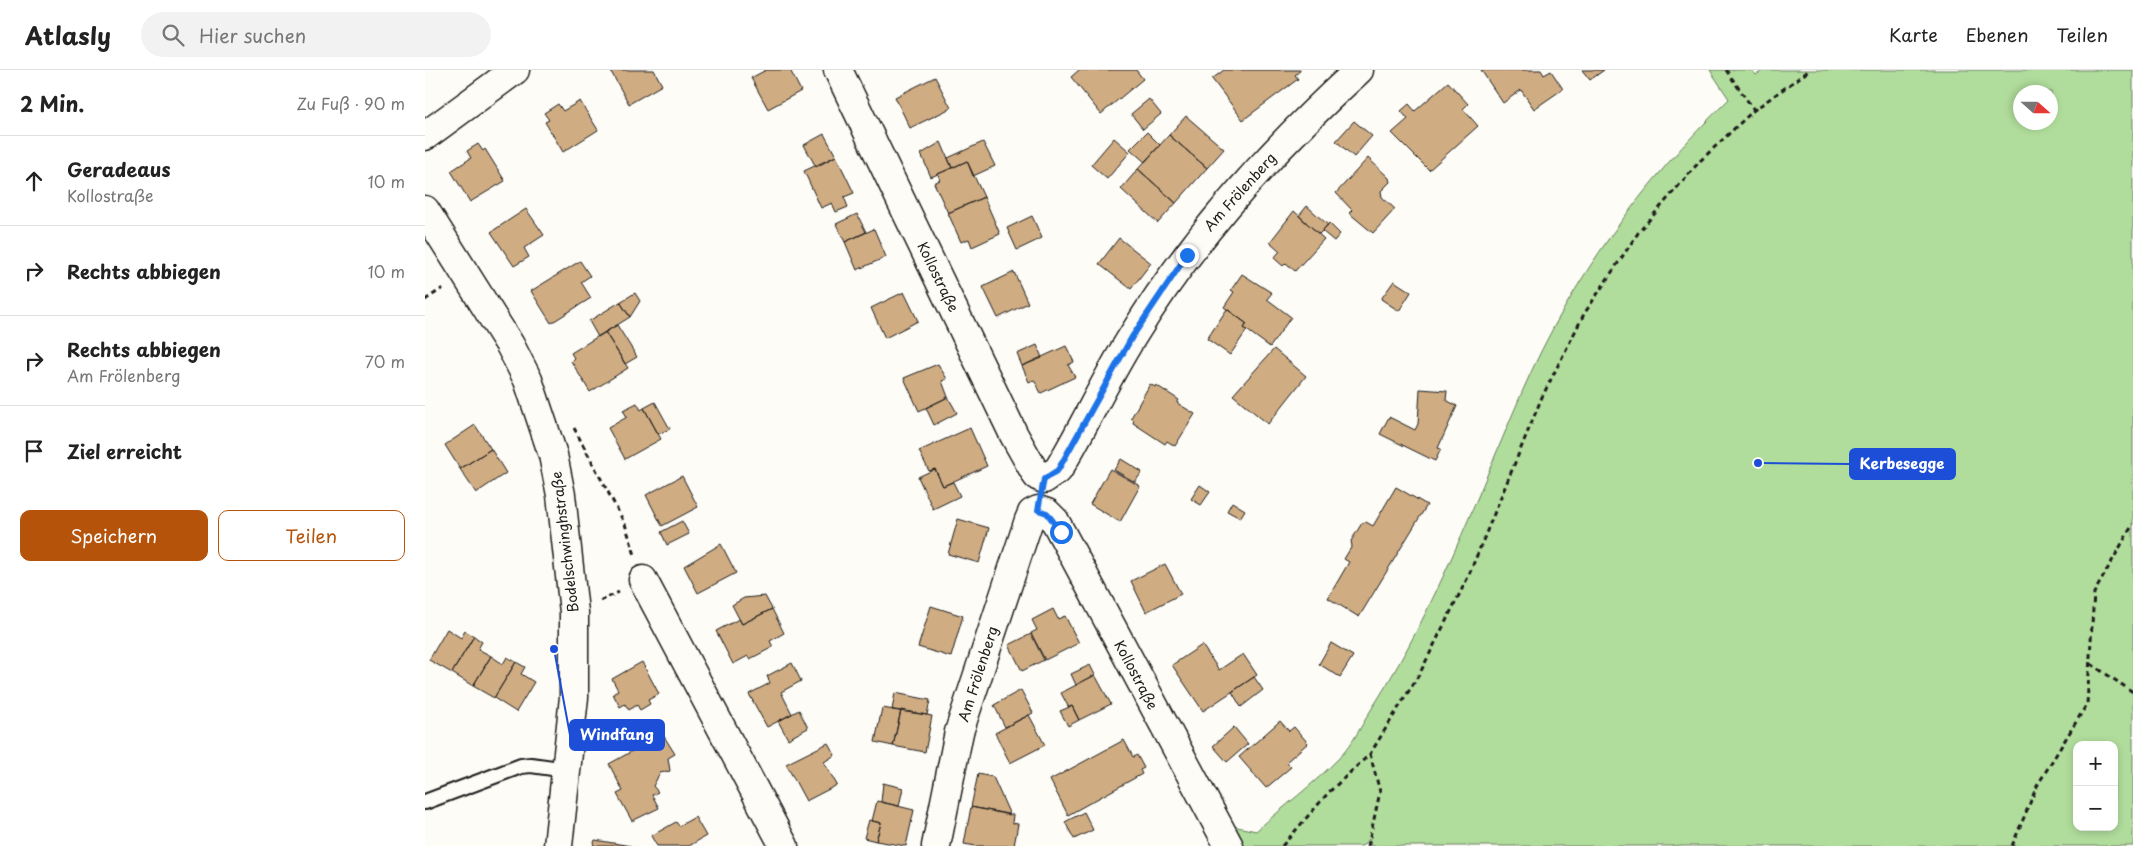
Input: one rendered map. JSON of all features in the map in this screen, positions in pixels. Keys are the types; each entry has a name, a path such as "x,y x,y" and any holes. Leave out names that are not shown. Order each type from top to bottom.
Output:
{"street":[{"path":"425,136 515,70"},
{"name":"Kollostraße","path":"838,70 1014,435 1037,476 1044,479"},
{"name":"Am Frölenberg","path":"1044,479 1058,470 1132,337 1207,228 1308,116 1359,70"},
{"name":"Bodelschwinghstraße","path":"425,210 511,345 528,380 553,454 561,495 574,612 574,697 557,846"},
{"path":"1038,510 1044,479"},
{"name":"Kollostraße","path":"1038,510 1043,511 1055,521 1229,846"},
{"name":"Am Frölenberg","path":"936,846 959,732 1029,520 1032,513 1038,510"},
{"path":"643,580 784,846"}],"lane":[{"path":"425,802 521,766 531,765 567,770"}],"path":[{"path":"1726,70 1754,110"},
{"path":"1282,846 1329,792 1370,754 1419,673 1468,577 1542,397 1584,314 1638,233 1700,162 1754,110 1809,70"},
{"path":"571,423 625,524 643,580 574,612"},
{"path":"2012,846 2037,786 2087,704 2094,593 2133,524"},
{"path":"2091,664 2133,692"},
{"path":"1368,846 1380,792 1370,754"}],"green space":[{"path":"1710,70 1752,70 1756,75 1764,70 2133,70 2133,846 1371,846 1369,839 1362,846 1244,846 1233,826 1256,831 1329,768 1354,738 1419,627 1473,509 1523,390 1563,310 1612,234 1667,164 1729,99"}],"building":[{"path":"610,70 654,70 662,85 629,104"},
{"path":"766,70 790,70 801,91 768,109 751,78"},
{"path":"1079,70 1136,70 1143,79 1101,114 1071,77"},
{"path":"1224,70 1301,70 1295,75 1298,79 1243,120 1212,79"},
{"path":"1481,70 1541,70 1544,75 1551,71 1563,89 1534,109 1521,90 1503,103"},
{"path":"1582,70 1604,70 1590,80"},
{"path":"935,77 951,108 910,128 895,97"},
{"path":"1448,82 1468,104 1463,109 1478,126 1429,170 1392,133 1408,119 1401,111 1409,104 1415,111"},
{"path":"1149,99 1161,114 1143,129 1131,114"},
{"path":"580,101 598,130 563,152 545,122 549,120 544,113 558,104 563,111"},
{"path":"1186,116 1224,149 1207,168 1169,135"},
{"path":"1354,121 1372,136 1354,157 1336,141"},
{"path":"1147,132 1160,145 1145,162 1130,149"},
{"path":"824,134 836,156 816,167 804,145"},
{"path":"1169,135 1207,168 1176,203 1138,169"},
{"path":"1114,138 1130,152 1107,179 1091,165"},
{"path":"941,142 952,168 931,177 921,154"},
{"path":"983,142 995,166 973,176 967,161 952,168 948,158"},
{"path":"478,144 483,151 485,149 505,181 470,202 451,171 471,158 467,151"},
{"path":"836,156 854,193 844,197 848,207 836,212 832,203 821,208 804,171"},
{"path":"1368,158 1389,178 1390,182 1381,191 1382,197 1395,209 1373,233 1349,213 1352,210 1336,193"},
{"path":"967,161 984,197 948,213 934,183 940,180 938,174"},
{"path":"1138,169 1176,203 1158,223 1121,189"},
{"path":"984,197 1000,234 972,247 969,239 961,242 948,213"},
{"path":"1307,206 1328,225 1319,234 1299,216"},
{"path":"526,209 544,235 524,248 529,257 514,266 491,232"},
{"path":"1294,211 1324,239 1295,271 1286,263 1283,266 1274,258 1280,251 1270,242"},
{"path":"857,214 866,232 845,242 836,224"},
{"path":"1032,216 1042,238 1017,250 1007,228"},
{"path":"1329,223 1340,234 1334,241 1322,231"},
{"path":"874,229 886,257 857,270 845,242"},
{"path":"1119,238 1151,263 1131,289 1099,264"},
{"path":"580,261 590,276 581,282 591,298 551,323 531,291"},
{"path":"1014,272 1028,303 998,318 983,287"},
{"path":"1242,274 1272,293 1267,299 1291,317 1270,347 1244,328 1247,324 1224,307 1234,292 1231,290"},
{"path":"1394,281 1411,292 1399,311 1381,299"},
{"path":"904,292 918,321 885,338 871,308"},
{"path":"635,293 640,301 630,317 620,302"},
{"path":"620,302 630,317 598,337 589,321"},
{"path":"1227,309 1247,324 1244,328 1247,330 1230,355 1207,339"},
{"path":"617,325 637,357 625,364 605,332"},
{"path":"605,332 628,368 590,392 571,361 574,358 571,353"},
{"path":"1037,345 1042,358 1022,366 1017,354"},
{"path":"1066,346 1074,362 1068,365 1075,377 1041,393 1034,380 1029,382 1022,366"},
{"path":"1274,349 1306,376 1268,424 1233,395"},
{"path":"938,364 947,379 942,381 948,397 919,411 904,378"},
{"path":"1150,384 1155,387 1156,385 1179,400 1177,403 1195,414 1175,446 1167,441 1165,444 1133,423 1134,420 1131,418"},
{"path":"1420,389 1447,391 1446,400 1457,406 1438,448 1441,449 1435,461 1380,434 1389,417 1415,430 1418,424"},
{"path":"948,397 957,413 934,425 926,408"},
{"path":"655,402 670,429 658,434 644,408"},
{"path":"637,403 641,410 644,408 661,439 625,459 608,428 627,417 623,410"},
{"path":"475,425 491,449 460,469 445,445"},
{"path":"970,428 987,466 943,486 935,469 929,471 919,451"},
{"path":"491,449 506,473 476,493 460,469"},
{"path":"1121,459 1142,472 1135,482 1114,470"},
{"path":"935,469 943,486 953,482 960,496 933,509 918,477"},
{"path":"1110,469 1140,486 1120,522 1090,504"},
{"path":"682,476 698,507 662,526 646,495"},
{"path":"1200,485 1210,492 1201,505 1191,499"},
{"path":"1396,487 1427,505 1359,617 1328,598 1349,562 1344,559 1352,546 1351,541 1362,523 1366,522 1373,526"},
{"path":"1232,502 1245,510 1240,518 1227,511"},
{"path":"958,519 989,528 979,563 948,554"},
{"path":"682,521 689,534 667,545 661,532"},
{"path":"721,544 736,573 698,593 684,566"},
{"path":"1165,564 1181,594 1146,612 1131,581"},
{"path":"765,596 772,609 742,624 732,605 744,598"},
{"path":"931,606 963,616 951,657 918,647"},
{"path":"772,609 784,633 770,641 773,647 750,659 748,656 733,664 716,631 739,619 742,624"},
{"path":"1053,609 1058,619 1065,616 1079,643 1045,660 1031,633 1037,630 1032,620"},
{"path":"447,629 461,638 465,631 474,636 452,673 429,660"},
{"path":"1031,634 1044,660 1022,671 1009,645"},
{"path":"474,636 482,642 478,649 491,656 473,686 452,673"},
{"path":"1331,643 1353,656 1340,677 1319,664"},
{"path":"1202,645 1219,670 1243,654 1257,675 1203,711 1172,665"},
{"path":"491,656 503,664 507,657 516,662 494,698 473,686"},
{"path":"516,662 525,667 521,674 534,682 516,712 494,698"},
{"path":"642,662 659,694 648,700 650,704 640,710 637,705 629,710 625,704 620,707 613,694 618,690 612,679"},
{"path":"792,663 801,681 781,692 792,714 767,727 749,694 770,683 767,676"},
{"path":"1090,665 1095,675 1076,685 1071,674"},
{"path":"1095,675 1111,704 1079,720 1072,706 1069,708 1061,693"},
{"path":"1254,677 1263,690 1241,707 1232,692"},
{"path":"1021,690 1033,713 1005,727 994,705"},
{"path":"895,693 930,700 927,715 892,710"},
{"path":"1072,706 1079,720 1068,726 1060,711"},
{"path":"882,708 901,711 893,746 875,742"},
{"path":"799,710 808,728 788,739 778,721"},
{"path":"901,710 932,716 925,752 893,746"},
{"path":"1029,715 1045,745 1010,763 995,733"},
{"path":"1280,721 1289,731 1294,727 1308,743 1286,762 1291,767 1266,788 1239,757"},
{"path":"1234,727 1248,744 1227,762 1213,746"},
{"path":"660,730 675,754 668,758 670,771 660,773 653,786 658,792 652,795 659,808 632,821 617,794 623,791 609,764 636,749 633,743"},
{"path":"1124,740 1133,757 1137,755 1144,768 1140,770 1142,774 1068,815 1050,780"},
{"path":"828,743 835,755 824,762 837,785 806,801 786,764"},
{"path":"978,774 993,777 1010,815 971,807"},
{"path":"883,783 903,788 899,806 881,802"},
{"path":"877,801 914,810 906,846 876,841 881,823 872,821"},
{"path":"971,807 1013,815 1012,823 1018,824 1014,846 976,846 964,844"},
{"path":"1084,812 1093,830 1074,839 1065,822"},
{"path":"695,817 706,836 689,846 657,846 651,836 676,822 679,826"},
{"path":"869,820 881,823 876,841 864,838"},
{"path":"595,840 631,846 593,846"}],"place":[{"name":"Kerbesegge","path":"1758,463"},
{"name":"Windfang","path":"554,649"}],"route":[{"path":"1061,532 1055,521 1047,513 1038,510 1044,479 1058,470 1132,337 1187,255"}]}
